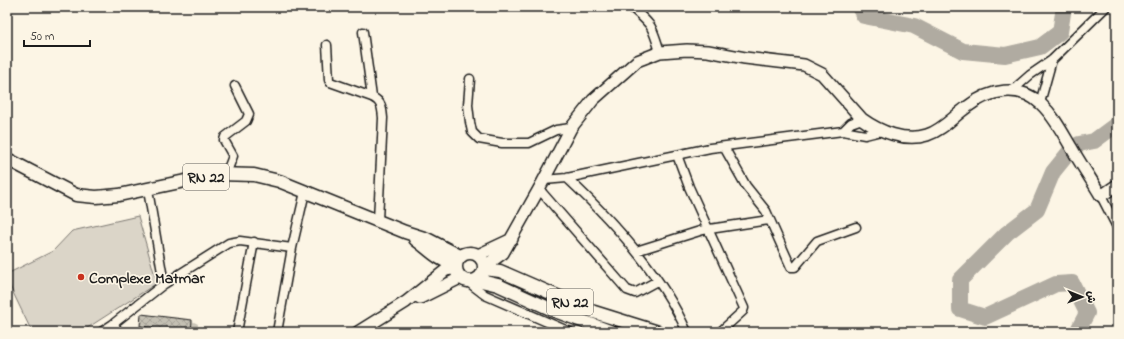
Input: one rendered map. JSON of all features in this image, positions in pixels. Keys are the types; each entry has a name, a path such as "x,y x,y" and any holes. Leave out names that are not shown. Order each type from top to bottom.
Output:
{"main road":[{"path":"483,263 503,253 542,184 571,128 592,100 638,61 660,52 687,50 708,51 745,58 804,65 822,74 862,119 881,131 910,137 927,135 936,131 979,99 995,92 1013,90 1040,103 1059,127 1101,196 1117,185"},
{"name":"RN 22","path":"7,159 76,195 96,197 148,190 192,179 226,174 254,175 279,181 405,232 437,257 463,271 555,311 612,332"},
{"path":"463,271 468,253 483,263"},
{"path":"358,332 406,302 446,270 463,271 481,277 483,263"},
{"name":"RN 22","path":"483,263 594,312 658,332"},
{"path":"524,297 530,285"}],"street":[{"path":"630,7 642,16 652,27 660,52"},
{"path":"1013,90 1030,75 1052,60 1106,7"},
{"path":"363,32 372,97"},
{"path":"327,45 330,82 372,97 380,102 383,118 378,220"},
{"path":"1040,103 1052,60"},
{"path":"470,79 468,105 470,122 472,132 479,139 502,143 529,143 556,130 571,128"},
{"path":"226,174 233,156 224,140 225,137 246,121 249,114 235,86"},
{"path":"843,132 851,124 862,119"},
{"path":"657,281 635,293 627,290 542,184 677,155 724,147 843,132 865,135 881,131"},
{"path":"724,147 746,186 766,211 788,264 793,268 817,242 856,227"},
{"path":"677,155 689,187 744,308 743,311 720,332"},
{"path":"567,178 598,206 636,251 670,300 687,332"},
{"path":"148,190 164,284"},
{"path":"277,332 292,248 305,192"},
{"path":"1101,196 1117,227"},
{"path":"636,251 675,237 709,229 769,220"},
{"path":"102,332 164,284 229,243 240,240 292,248"},
{"path":"237,332 254,242"},
{"path":"463,271 485,295 570,332"},
{"path":"113,324 118,332"}],"shaded area":[{"name":"Complexe Matmar","path":"138,216 157,283 81,332 32,332 7,280 7,274 53,251 72,231"}],"building":[{"path":"141,314 192,320 191,332 153,332 153,328 140,326"}],"waterway":[{"path":"859,7 864,16 914,26 963,51 1005,55 1040,47 1060,32 1064,7"},
{"path":"1077,332 1087,313 1072,283 1056,284 985,317 960,309 960,280 1007,233 1037,210 1053,172 1070,151 1079,144 1094,141 1117,124"}],"place":[{"name":"Complexe Matmar","path":"81,277"}]}
